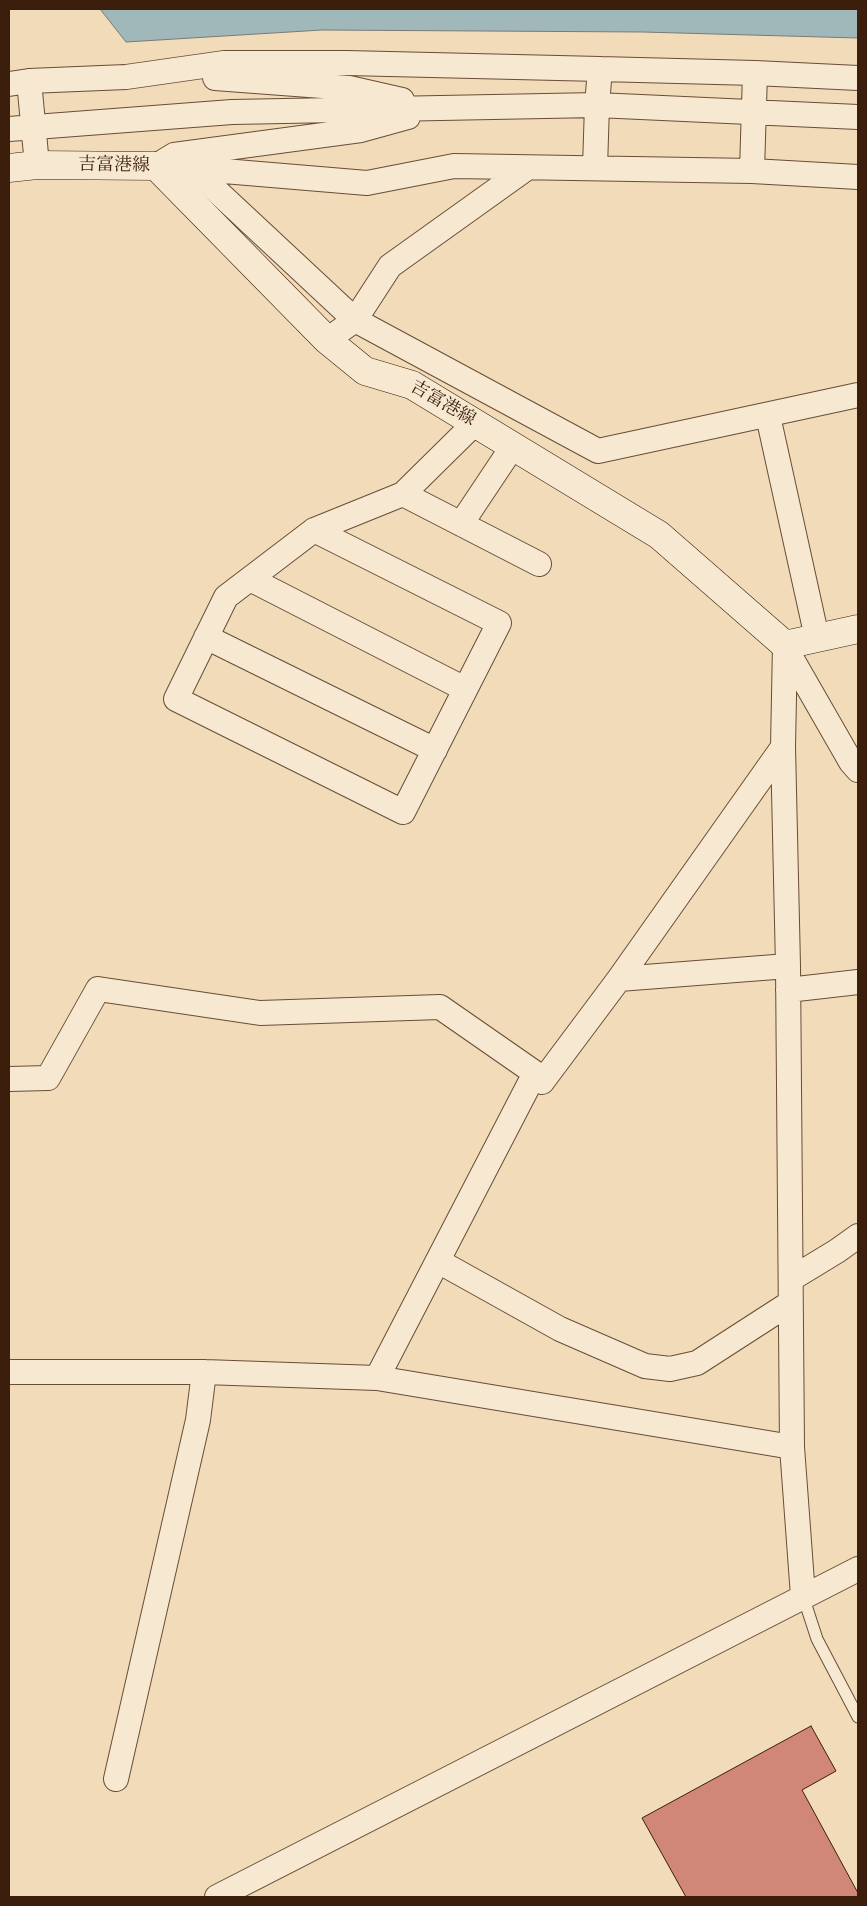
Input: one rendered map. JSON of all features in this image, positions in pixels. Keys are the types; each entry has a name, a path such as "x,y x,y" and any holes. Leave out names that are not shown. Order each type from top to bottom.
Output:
{"main road":[{"name":"吉富港線","path":"9,168 37,165 156,166 327,340 365,371 412,385 658,535 785,645"},
{"path":"785,645 858,629"}],"street":[{"path":"126,77 224,63 347,63 755,73 858,78"},
{"path":"595,168 600,69"},
{"path":"752,171 755,73"},
{"path":"37,165 33,126 19,82 126,77 225,78 349,88 441,108"},
{"path":"9,129 232,112 597,105 858,117"},
{"path":"156,166 174,155 361,130 441,108"},
{"path":"156,166 367,183 454,166 752,171 858,177"},
{"path":"192,168 355,320 598,451 858,396"},
{"path":"327,340 355,320 390,266 527,168"},
{"path":"768,416 817,638"},
{"path":"314,530 499,623 404,812 176,699 226,597 314,530 403,494 475,423"},
{"path":"461,524 513,446"},
{"path":"403,494 539,564"},
{"path":"250,579 465,689"},
{"path":"206,638 435,750"},
{"path":"785,645 783,747 788,966 792,1447 803,1596"},
{"path":"785,645 851,762 858,770"},
{"path":"9,1079 48,1078 98,989 260,1013 440,1007 535,1073 542,1082 619,979 783,747"},
{"path":"619,979 788,966"},
{"path":"788,990 858,982"},
{"path":"377,1378 535,1073"},
{"path":"791,1279 858,1236"},
{"path":"438,1261 560,1329 645,1366 670,1369 697,1363 790,1303"},
{"path":"9,1372 204,1372 377,1378 792,1447"},
{"path":"116,1779 198,1420 204,1372"},
{"path":"217,1897 858,1569"}],"lane":[{"path":"803,1596 817,1639 858,1718"}],"water":[{"path":"100,9 858,9 858,38 643,32 322,30 126,42"}],"building":[{"path":"811,1726 836,1771 802,1790 858,1893 858,1897 686,1897 642,1818"}]}
